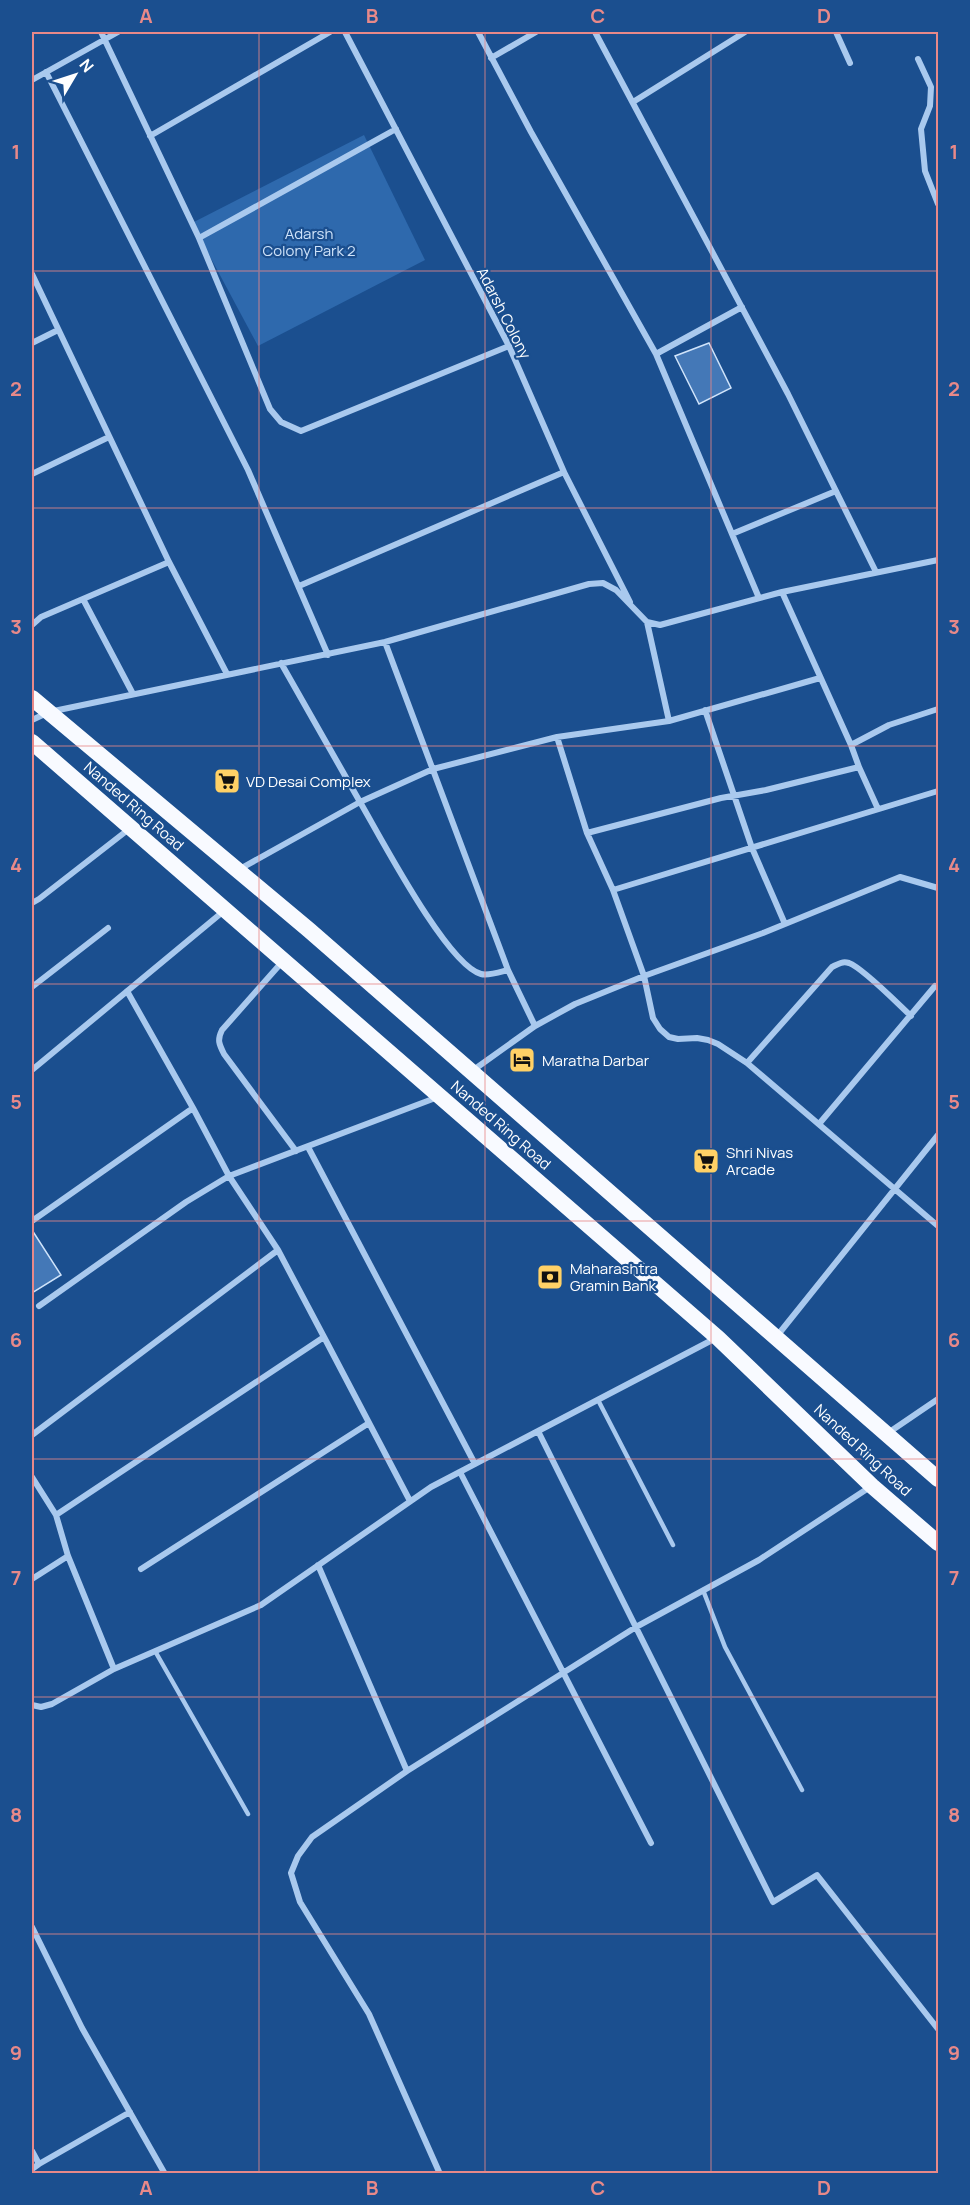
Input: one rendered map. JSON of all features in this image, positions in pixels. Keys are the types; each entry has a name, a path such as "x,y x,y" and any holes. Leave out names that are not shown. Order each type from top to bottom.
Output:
{"highway":[{"path":"32,698 309,930 939,1479"},
{"name":"Nanded Ring Road","path":"32,742 718,1338 872,1485 939,1543"}],"street":[{"path":"101,32 199,238 270,409 281,423 301,431 509,346"},
{"path":"32,80 118,32"},
{"path":"150,136 330,32"},
{"name":"Adarsh Colony","path":"345,32 509,346 564,472 633,609"},
{"path":"478,32 656,354 759,598"},
{"path":"491,58 536,32"},
{"path":"595,32 742,307 876,572"},
{"path":"633,102 745,32"},
{"path":"836,32 850,63"},
{"path":"918,59 932,87 930,106 921,129 924,171 939,204"},
{"path":"46,72 248,470 328,655"},
{"path":"199,238 396,129"},
{"path":"32,274 169,562 227,674"},
{"path":"656,354 742,307"},
{"path":"32,343 58,330"},
{"path":"32,474 109,437"},
{"path":"300,586 564,472"},
{"path":"732,534 836,491"},
{"path":"646,622 660,625 782,592 939,560"},
{"path":"32,625 41,617 169,562"},
{"path":"32,720 49,712 385,642 589,584 603,584 616,590 646,622 669,720"},
{"path":"782,592 878,809"},
{"path":"83,599 133,694"},
{"path":"385,642 508,970 535,1026"},
{"path":"281,663 410,887 457,957 470,969 483,975 508,970"},
{"path":"238,870 360,802 433,769 557,737 669,720 820,678"},
{"path":"851,745 890,725 939,709"},
{"path":"705,710 752,848 784,924"},
{"path":"557,737 587,833 613,890 644,976 653,1018 660,1029 669,1037 708,1040 747,1063 939,1226"},
{"path":"587,833 859,767"},
{"path":"613,890 939,791"},
{"path":"32,903 131,827"},
{"path":"472,1071 535,1026 575,1004 644,976 784,924 900,877 939,888"},
{"path":"32,1070 226,910"},
{"path":"32,987 108,928"},
{"path":"284,960 222,1030 218,1044 296,1151"},
{"path":"747,1063 832,967 841,962 849,963 859,969 911,1016"},
{"path":"819,1124 935,986"},
{"path":"128,991 229,1176 278,1250 410,1501"},
{"path":"39,1305 186,1202 229,1176 440,1096"},
{"path":"32,1221 193,1108"},
{"path":"776,1337 939,1136"},
{"path":"308,1147 475,1464"},
{"path":"32,1435 278,1250"},
{"path":"56,1515 324,1337"},
{"path":"32,1705 41,1707 52,1704 114,1669 261,1605 431,1487 718,1338"},
{"path":"887,1434 939,1399"},
{"path":"141,1569 369,1423"},
{"path":"538,1431 773,1902 817,1875 939,2029"},
{"path":"460,1472 651,1843"},
{"path":"32,1477 56,1515 68,1556 114,1669"},
{"path":"440,2173 369,2014 300,1902 291,1873 298,1856 312,1837 407,1772 636,1627 759,1560 872,1485"},
{"path":"32,1580 68,1556"},
{"path":"318,1565 407,1772"},
{"path":"32,1927 82,2028 165,2174"},
{"path":"32,2169 130,2112"},
{"path":"32,2151 39,2164"}],"lane":[{"path":"598,1400 673,1545"},
{"path":"703,1590 725,1647 802,1790"},
{"path":"155,1651 248,1814"}],"green space":[{"name":"Adarsh Colony Park 2","path":"364,135 425,260 258,346 192,223"}],"building":[{"path":"709,343 731,388 699,404 675,356"},
{"path":"32,1230 61,1275 32,1293"}],"place":[{"name":"VD Desai Complex","path":"227,781"},
{"name":"Maratha Darbar","path":"522,1060"},
{"name":"Shri Nivas Arcade","path":"706,1161"},
{"name":"Maharashtra Gramin Bank","path":"550,1277"}]}
